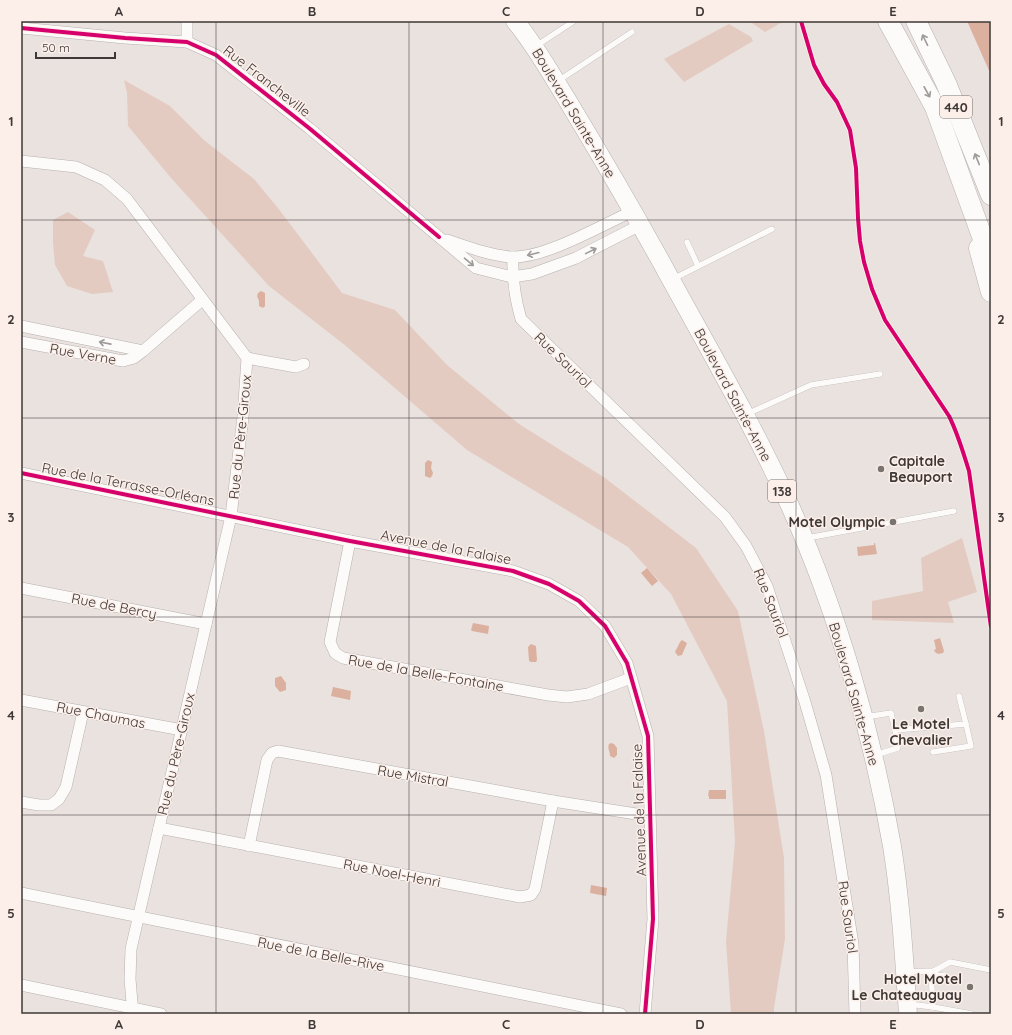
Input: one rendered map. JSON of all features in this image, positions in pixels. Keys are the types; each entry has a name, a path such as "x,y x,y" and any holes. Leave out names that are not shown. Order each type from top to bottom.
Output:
{"highway":[{"name":"440","path":"888,21 935,107 991,261"},
{"name":"440","path":"916,21 946,83 991,195"},
{"path":"960,174 991,292"}],"main road":[{"name":"Boulevard Sainte-Anne","path":"515,21 534,47 556,82 637,218 745,415 803,538 829,605 851,671 873,755 892,847 903,937 907,1009"}],"street":[{"path":"187,21 187,42"},
{"name":"Rue Francheville","path":"21,28 125,38 187,42 216,54 309,128 476,268 512,277 532,274 576,258 637,218"},
{"name":"Rue du Père-Giroux","path":"21,162 76,167 105,180 127,199 247,358 243,417 231,516 131,949 130,979 132,1011"},
{"name":"Rue Francheville","path":"439,237 484,253 513,257 527,256 637,218"},
{"name":"Rue Sauriol","path":"513,257 512,277 516,302 521,319 725,517 746,546 767,586 798,681 826,775 853,944 855,1014"},
{"name":"Rue Verne","path":"21,342 123,361 134,358 202,300"},
{"name":"Rue Verne","path":"21,326 143,351"},
{"path":"247,358 296,367 304,364"},
{"name":"Rue de la Terrasse-Orléans","path":"21,473 231,516"},
{"name":"Avenue de la Falaise","path":"231,516 350,541 513,571 549,584 579,601 605,626 627,663 648,736 653,919 645,1014"},
{"name":"Rue de la Belle-Fontaine","path":"350,541 330,642 335,653 343,658 548,695 567,697 588,694 631,678"},
{"name":"Rue de Bercy","path":"21,588 206,624"},
{"name":"Rue Chaumas","path":"21,700 182,730"},
{"path":"21,802 51,805 59,799 66,787 83,712"},
{"name":"Rue Mistral","path":"249,846 267,760 272,753 278,751 553,801 649,816"},
{"name":"Rue Noel-Henri","path":"159,828 520,897 530,895 535,889 553,801"},
{"name":"Rue de la Belle-Rive","path":"21,893 621,1014"},
{"path":"21,985 132,1011 161,1014"}],"lane":[{"path":"534,47 574,21"},
{"path":"556,82 632,32"},
{"path":"671,280 772,229"},
{"path":"687,242 698,266"},
{"path":"745,415 811,385 880,374"},
{"path":"803,538 954,511"},
{"path":"933,752 971,746 959,696"},
{"path":"863,717 891,713 898,748 873,755"},
{"path":"895,730 966,724"},
{"path":"905,972 932,972 950,962 960,966 991,970"},
{"path":"932,972 938,976 945,975"},
{"path":"932,972 934,1007"},
{"path":"907,1009 934,1007 972,1014"}],"shaded area":[{"path":"749,21 784,21 765,32"},
{"path":"967,21 991,21 991,75"},
{"path":"729,24 751,37 753,41 684,82 664,59"},
{"path":"124,80 170,106 205,141 254,179 278,208 342,293 395,310 447,365 519,424 605,478 696,548 738,611 764,731 784,858 785,939 774,1014 731,1014 726,941 735,842 727,701 671,594 628,547 467,450 346,346 269,286 171,178 128,126 127,93"},
{"path":"68,212 95,230 83,256 103,261 113,292 92,294 67,286 55,265 53,220"},
{"path":"261,291 265,293 265,306 263,308 259,306 257,296"},
{"path":"428,460 432,462 431,468 433,473 430,478 425,476 425,463"},
{"path":"962,538 977,592 948,602 954,623 872,620 872,601 923,591 921,558"},
{"path":"874,543 877,554 858,556 857,547 874,545"},
{"path":"647,568 658,581 652,586 641,573"},
{"path":"473,623 489,626 488,634 472,631"},
{"path":"940,638 944,651 943,653 938,654 934,650 936,649 934,640"},
{"path":"682,640 687,643 682,655 678,656 675,652"},
{"path":"531,644 536,646 536,662 529,661 528,647"},
{"path":"281,676 286,683 286,690 280,692 275,686 275,678"},
{"path":"333,687 351,691 350,700 331,696"},
{"path":"935,735 939,738 938,742 928,746 922,744 923,738"},
{"path":"611,743 617,748 617,755 614,758 610,756 608,747"},
{"path":"709,790 726,790 726,799 709,799"},
{"path":"591,885 607,888 606,896 590,893"}],"cycle path":[{"path":"801,21 814,65 824,84 837,102 850,130 856,168 860,241 864,262 872,289 885,320 949,416 965,457 969,471 991,627"},
{"path":"21,28 125,38 187,42 216,55 309,128 439,237"},
{"path":"21,473 350,541 513,571 549,584 579,601 605,626 627,663 648,736 653,919 645,1014"}],"place":[{"name":"Capitale Beauport","path":"881,469"},
{"name":"Motel Olympic","path":"893,522"},
{"name":"Le Motel Chevalier","path":"921,709"},
{"name":"Hotel Motel Le Chateauguay","path":"970,987"}]}
